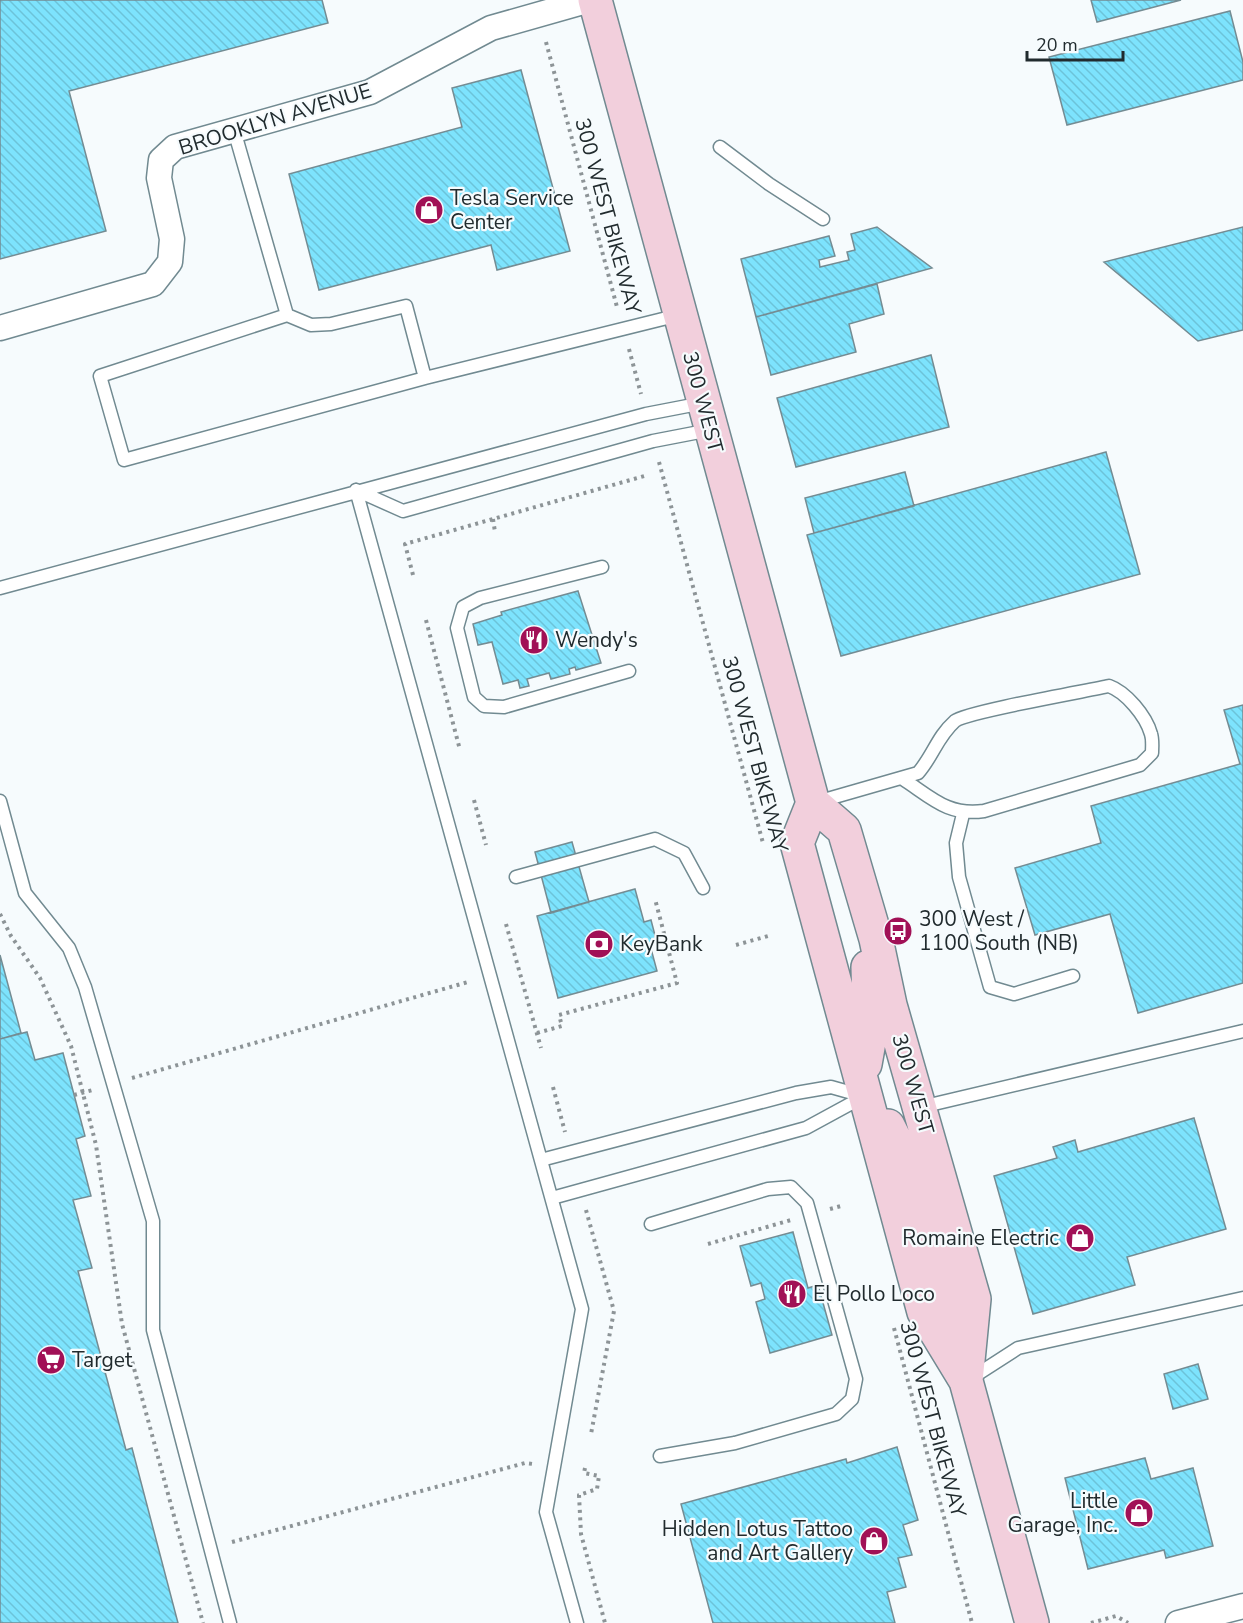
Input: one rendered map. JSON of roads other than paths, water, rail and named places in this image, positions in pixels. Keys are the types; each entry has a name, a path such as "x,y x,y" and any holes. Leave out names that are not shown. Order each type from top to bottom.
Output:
{"main road":[{"name":"300 WEST","path":"596,0 813,803 844,830 876,939 890,1005 974,1299 966,1381 1032,1623"},
{"path":"813,803 797,843 864,1096 893,1133 911,1172 966,1381"},
{"path":"864,1096 864,1069 870,1036 867,975 876,939"}],"street":[{"name":"BROOKLYN AVENUE","path":"0,328 153,284 170,262 172,239 159,178 161,160 175,147 369,92 491,28 590,0"},
{"path":"1178,1623 1243,1606"}],"lane":[{"path":"234,130 287,315"},
{"path":"720,147 769,184 824,219"},
{"path":"425,378 406,306 331,324 311,325 287,315 100,376 124,460 425,378 680,315"},
{"path":"0,588 356,490 646,414 707,417"},
{"path":"356,490 403,511 653,441 707,417"},
{"path":"356,490 582,1309 546,1512 577,1623"},
{"path":"602,567 480,598 463,607 457,628 459,640 474,697 484,706 504,706 628,671"},
{"path":"813,803 918,773 925,766 939,736 958,719 1109,686 1121,690 1151,734 1152,753 1140,765 984,811 963,814 945,807 903,779"},
{"path":"0,801 25,893 69,948 85,987 153,1221 153,1330 230,1623"},
{"path":"963,814 956,843 959,877 990,987 1014,994 1073,976"},
{"path":"516,877 655,839 684,853 703,888"},
{"path":"921,1107 1243,1031"},
{"path":"541,1160 796,1093 831,1087 864,1096"},
{"path":"552,1198 806,1128 864,1096"},
{"path":"651,1224 768,1190 791,1186 807,1203 856,1379 852,1399 836,1414 735,1443 660,1456"},
{"path":"966,1381 1018,1348 1243,1298"}],"place":[{"name":"Tesla Service Center","path":"429,210"},
{"name":"Wendy's","path":"534,640"},
{"name":"300 West / 1100 South (NB)","path":"898,931"},
{"name":"KeyBank","path":"599,944"},
{"name":"Romaine Electric","path":"1080,1238"},
{"name":"El Pollo Loco","path":"792,1294"},
{"name":"Target","path":"51,1360"},
{"name":"Little Garage, Inc.","path":"1139,1513"},
{"name":"Hidden Lotus Tattoo and Art Gallery","path":"874,1541"}]}
